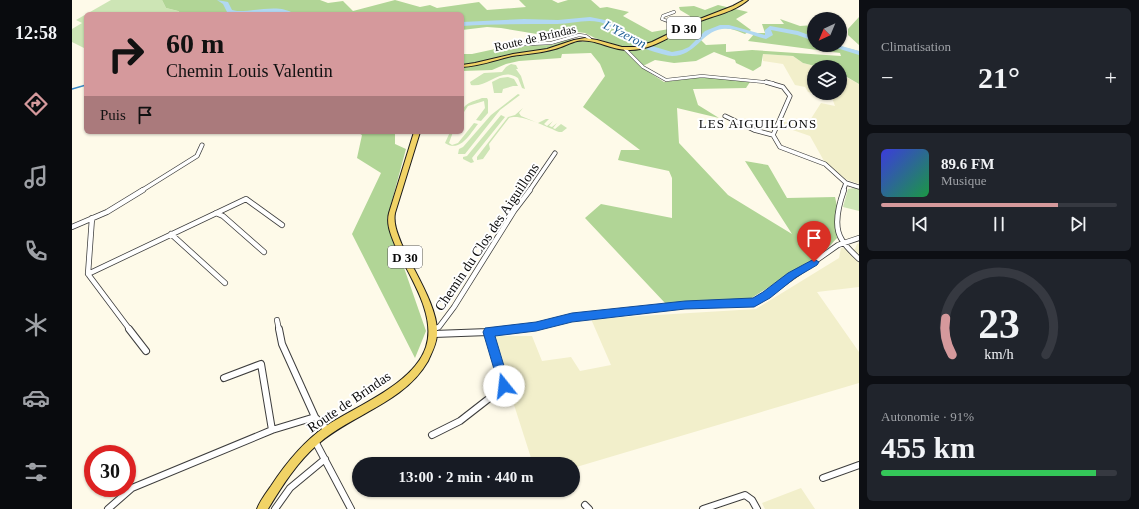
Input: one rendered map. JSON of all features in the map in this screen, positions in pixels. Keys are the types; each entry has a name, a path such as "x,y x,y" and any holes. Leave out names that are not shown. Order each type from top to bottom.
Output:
{"main road":[{"name":"D 30","path":"625,49 637,49 699,21 725,12 746,0"},
{"name":"Route de Brindas","path":"464,66 478,64 511,55 550,49 577,40 590,39 625,49"},
{"name":"D 30","path":"415,134 391,220 394,236 423,294 434,331"},
{"name":"Route de Brindas","path":"262,509 282,477 315,441 328,431 398,388 410,377 430,349 434,331"}],"street":[{"path":"674,12 663,16 662,19 674,22 691,19 699,21"},
{"name":"Route de Brindas","path":"508,45 552,43 583,35 589,37 590,39"},
{"path":"625,49 643,67 666,80 702,76 780,85 790,96 773,135"},
{"path":"725,116 743,126 761,133 773,135 781,149 825,164 846,183 859,187"},
{"path":"72,228 107,212 197,156 202,145"},
{"name":"Chemin du Clos des Aiguillons","path":"434,331 439,327 454,307 514,211 548,165 555,153"},
{"path":"846,183 842,190 839,234 859,258"},
{"path":"88,274 246,199 282,225"},
{"path":"216,213 223,216 264,252"},
{"path":"92,218 88,274 146,351"},
{"path":"171,234 225,283"},
{"path":"434,331 488,332 536,326 572,318 685,305 754,302 838,245 859,238"},
{"path":"277,320 282,344 315,417 328,431"},
{"path":"432,435 460,422 504,386 488,332"},
{"path":"224,378 261,364 272,430"},
{"path":"108,509 132,488 272,430 315,417"},
{"path":"315,441 351,509"},
{"path":"275,509 290,488 325,459"},
{"path":"823,478 859,465"},
{"path":"703,509 745,495 752,500 757,509"}],"shaded area":[{"path":"763,54 793,56 807,64 807,90 805,87 795,85 783,64 763,61"},
{"path":"847,78 859,84 859,184 845,179 824,161 810,136 781,126 783,121 805,128 821,103 835,106 833,100 847,100"},
{"path":"859,243 859,287 817,292 859,352 859,383 580,466 580,457 531,457 492,336 532,336 542,361 571,357 580,371 611,365 591,319 756,309 839,258 841,248 855,249"},
{"path":"801,488 815,509 765,509 762,503"}],"green space":[{"path":"111,0 162,0 166,8 179,12 90,12"},
{"path":"162,0 320,0 328,3 343,1 353,11 395,0 420,7 430,5 437,8 479,2 487,10 526,7 519,0 552,0 558,3 568,0 591,0 600,8 607,7 629,12 623,16 652,32 669,29 690,19 690,16 680,10 679,7 694,6 705,10 718,5 748,12 736,19 751,30 745,34 727,28 717,29 701,40 706,45 726,44 726,52 752,50 841,56 840,53 832,52 847,52 847,48 859,51 859,84 847,77 847,60 807,60 807,64 793,56 763,54 761,66 753,71 736,63 735,60 714,52 696,61 674,63 655,60 643,66 625,48 585,33 570,31 556,34 537,34 487,27 464,30 464,12 178,11 166,8"},
{"path":"84,15 84,48 72,42 72,29 82,23 76,20"},
{"path":"859,17 859,45 848,35 848,29"},
{"path":"780,19 800,26 807,26 807,49 748,41 755,33 765,33 762,24 784,24"},
{"path":"570,39 574,42 593,41 625,51 641,67 664,82 702,77 750,82 746,88 693,89 698,105 719,118 677,108 679,143 728,195 792,234 745,161 768,165 787,198 835,197 837,206 835,221 837,238 825,251 747,301 665,303 585,218 601,204 672,218 672,178 669,171 618,160 621,150 640,150 583,107 605,76 600,64 591,53 562,54 561,58 519,61 506,64 492,70 464,71 464,54 472,54 509,46 552,45"},
{"path":"511,64 516,65 518,69 516,69 521,76 525,89 522,88 518,78 506,74 477,85 471,85 470,82 484,73 502,72"},
{"path":"508,77 514,79 518,86 503,89 502,93 494,93 492,82 500,78"},
{"path":"518,94 520,95 500,110 465,154 458,154 459,149 463,147 491,115"},
{"path":"482,98 487,98 488,113 481,121 476,120 485,108 484,101 468,106 464,112 466,105"},
{"path":"523,108 519,113 521,116 536,122 520,117 509,118 489,144 490,149 483,159 477,160 477,157 508,117 515,115"},
{"path":"501,115 505,117 472,158 474,162 471,163 463,159 463,157 467,156"},
{"path":"549,119 544,124 547,126 553,121 549,126 552,127 557,123 553,128 555,129 561,124 567,128 562,132 559,132 538,123"},
{"path":"474,123 478,124 468,137 460,144 455,146 445,143 449,134 452,134 449,143 452,145 458,143"},
{"path":"360,134 395,134 395,144 406,149 387,219 426,331 415,358 352,234 381,173 357,158 362,135"},
{"path":"848,189 859,189 859,211 843,207"}],"waterway":[{"name":"L'Yzeron","path":"220,0 226,3 229,11 233,12"},
{"name":"L'Yzeron","path":"258,12 285,12"},
{"name":"L'Yzeron","path":"464,24 524,21 558,22 590,19 603,21 619,29 625,37 633,42 672,54 684,52 691,48 707,32 720,27 729,27 766,37 770,35 768,30 770,28 798,33 807,36"},
{"name":"L'Yzeron","path":"847,50 859,53"},
{"path":"72,89 84,86"}],"district":[{"name":"LES AIGUILLONS","path":"758,123"}],"route":[{"path":"504,386 488,332 536,326 572,318 685,305 754,302 767,295 814,262"}]}
